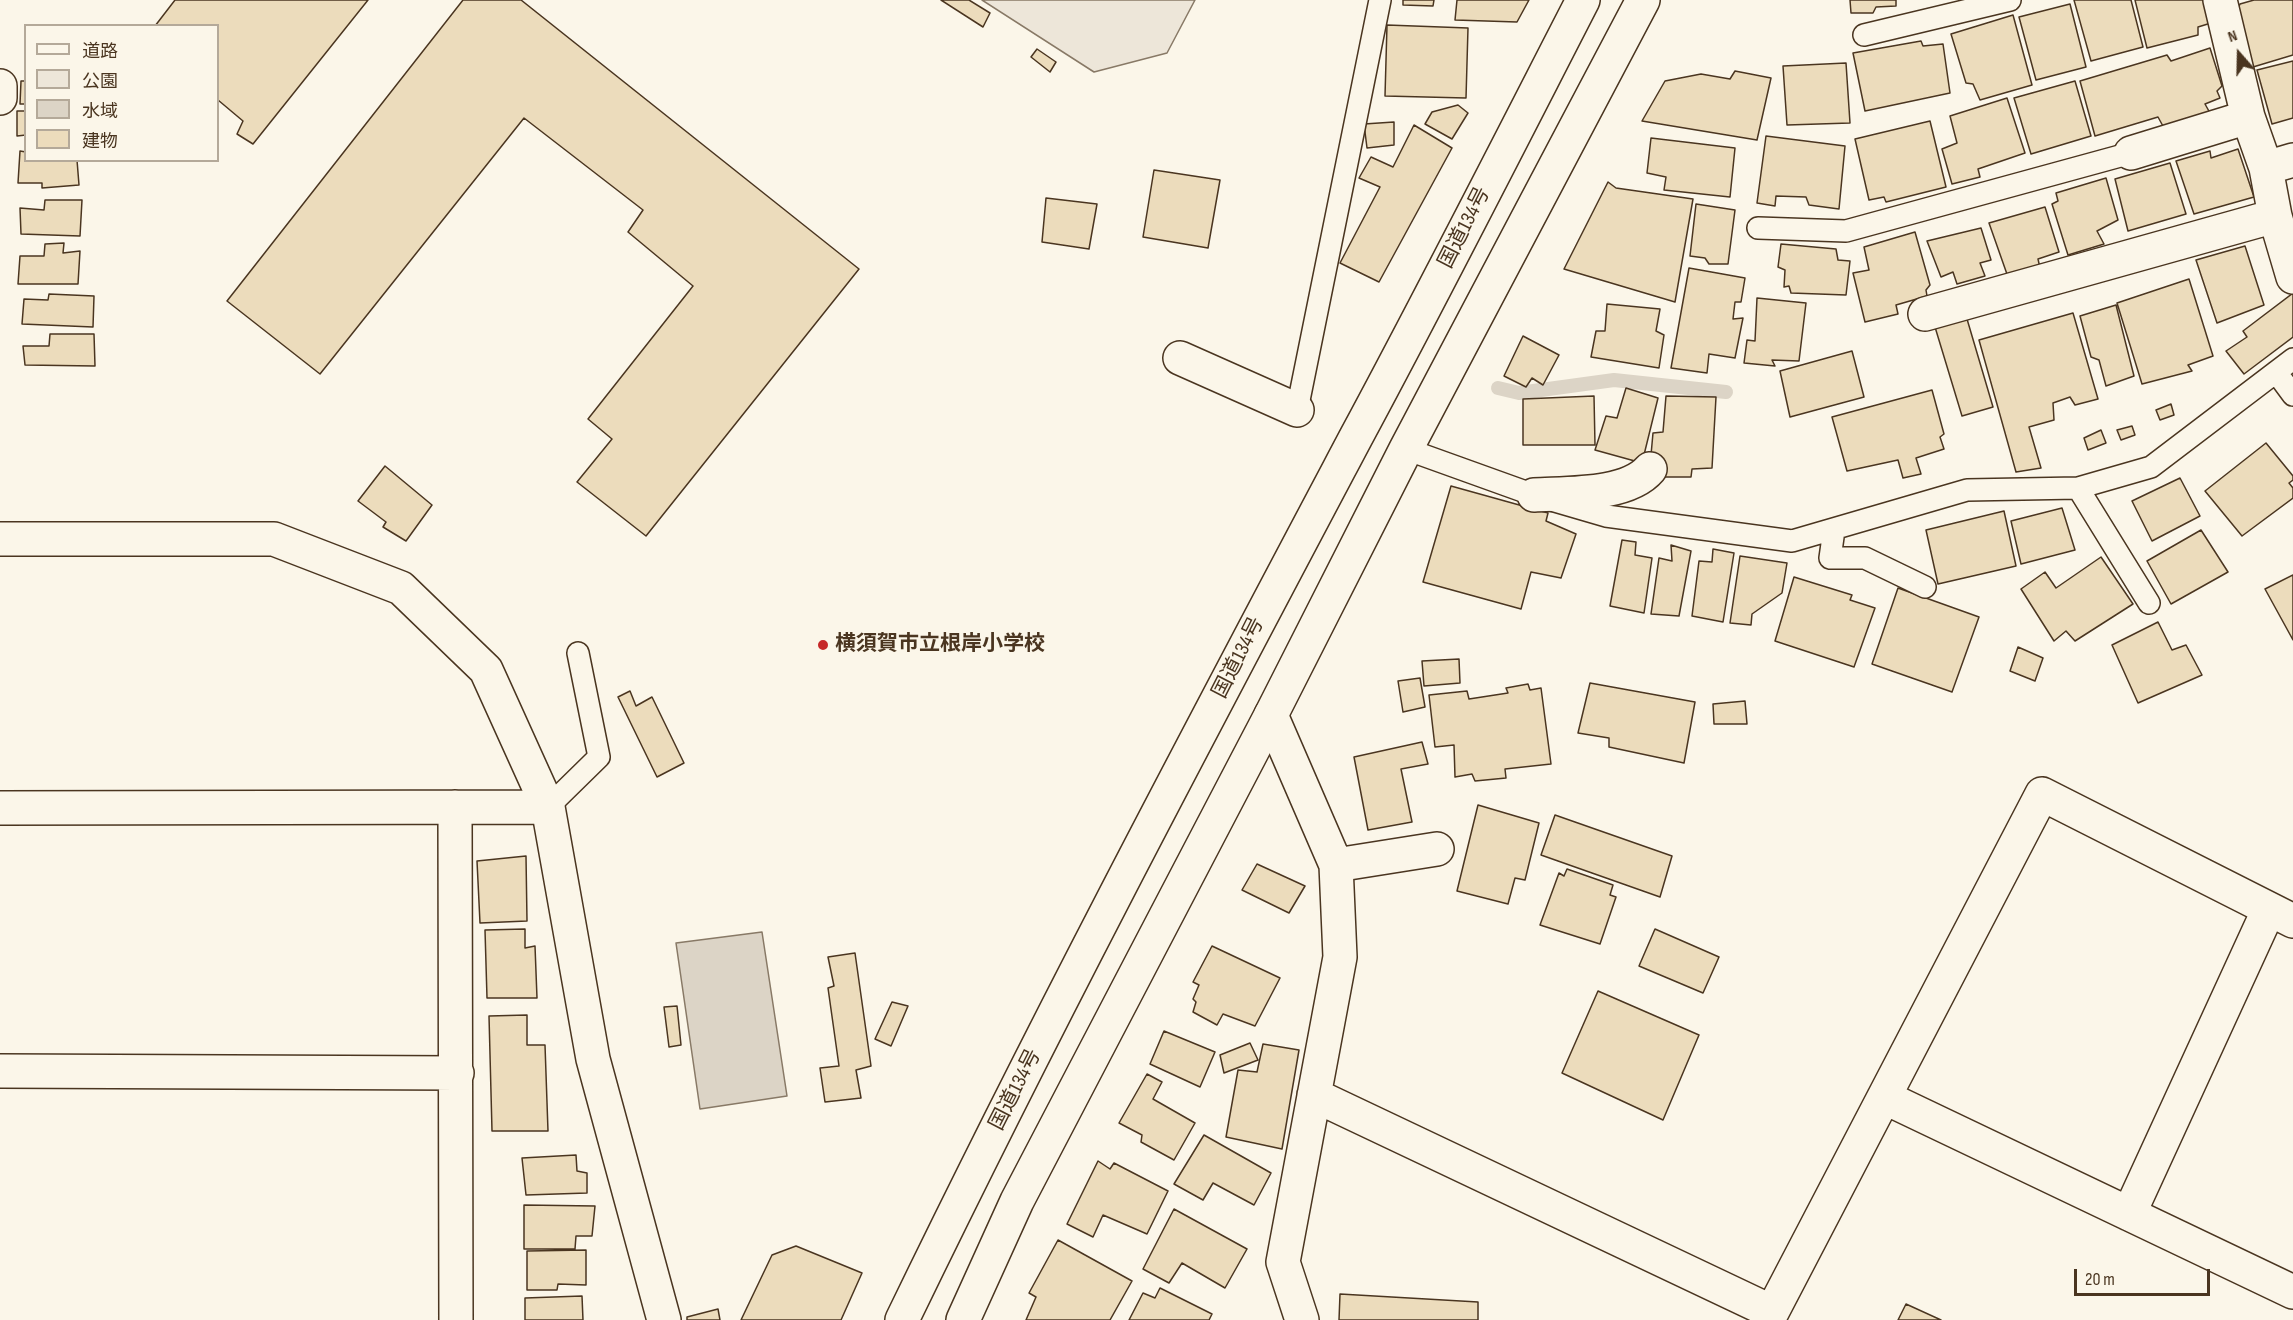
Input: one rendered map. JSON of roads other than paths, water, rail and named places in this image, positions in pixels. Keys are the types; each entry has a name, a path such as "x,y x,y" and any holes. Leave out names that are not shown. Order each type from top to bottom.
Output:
{"main road":[{"name":"国道134号","path":"902,1320 975,1169 1276,585 1357,437 1583,0"},
{"path":"963,1320 1017,1201 1271,715 1406,449 1643,0"},
{"path":"2220,0 2248,117 2279,164 2275,216 2293,277"},
{"path":"0,87 0,98"},
{"path":"2132,153 2248,117"},
{"path":"1925,314 2275,216"},
{"path":"1180,358 1297,410"},
{"path":"1534,495 1601,490 1641,479 1650,469"},
{"path":"0,539 274,539 401,588 486,670 548,807 593,1059 664,1320"},
{"path":"1271,715 1336,865 1340,957 1283,1262 1302,1320"},
{"path":"1314,1095 1772,1312 2042,794 2281,915 2129,1214"},
{"path":"454,807 457,1073 456,1320"},
{"path":"0,808 548,807"},
{"path":"1336,865 1437,849"},
{"path":"0,1071 457,1073"},
{"path":"1884,1096 2293,1292"}],"lane":[{"path":"1297,410 1380,0"},
{"path":"1864,35 2010,0"},
{"path":"1758,228 1846,231 2132,153"},
{"path":"1406,449 1534,495 1606,516 1792,541 1967,490 2078,488 2151,466 2293,359"},
{"path":"2276,372 2293,395"},
{"path":"2078,488 2150,603"},
{"path":"1834,530 1830,558 1865,558 1925,587"},
{"path":"548,807 598,757 578,653"}],"water":[{"path":"762,932 787,1096 700,1109 676,943"}],"waterway":[{"path":"1498,388 1519,393 1614,380 1726,392"}],"place":[{"name":"横須賀市立根岸小学校","path":"823,645"}]}
